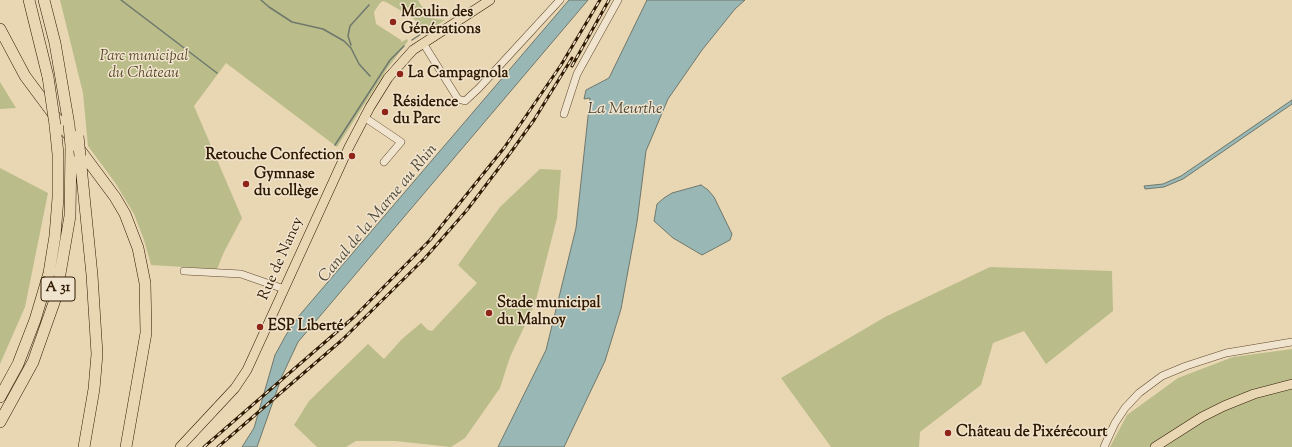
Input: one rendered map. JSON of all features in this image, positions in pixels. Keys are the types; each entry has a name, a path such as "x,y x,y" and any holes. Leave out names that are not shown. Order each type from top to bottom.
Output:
{"highway":[{"name":"A 31","path":"0,397 18,364 35,320 49,273 55,236 58,198 58,154 48,76 29,0"},
{"name":"A 31","path":"0,422 32,362 56,297 70,216 71,146 69,125 55,43 44,0"},
{"path":"0,29 16,63 32,87 115,197 127,220 138,248 145,283 146,333 126,447"},
{"path":"55,43 64,59 78,136 92,275 97,354 94,389 84,447"}],"main road":[{"name":"Rue de Nancy","path":"180,447 227,397 243,376 324,199 364,117 396,68 404,58 423,43 490,0"},
{"path":"1156,447 1202,417 1224,406 1254,394 1292,384"}],"street":[{"path":"423,43 461,101 468,100 560,0"},
{"path":"564,114 577,74 618,0"},
{"path":"364,117 401,142 384,162"},
{"path":"184,271 240,274 284,289"},
{"path":"1104,447 1115,423 1125,408 1139,393 1162,376 1186,366 1226,353 1292,342"}],"green space":[{"name":"Parc municipal du Château","path":"60,0 418,0 429,18 445,20 427,32 412,17 386,2 383,1 380,3 374,12 376,24 401,40 401,42 407,39 408,41 387,69 337,147 226,63 194,106 242,218 217,269 151,265 144,240 134,214 116,184 88,146 83,93"},
{"path":"0,82 16,108 0,109"},
{"path":"0,168 48,193 25,307 0,364"},
{"name":"Stade municipal du Malnoy","path":"540,169 561,170 557,218 535,304 510,357 500,388 465,438 451,447 395,441 356,441 346,447 317,447 294,425 309,401 368,344 384,359 402,339 421,323 428,330 432,331 477,283 458,265 500,207"},
{"path":"990,267 1112,271 1113,311 1046,364 1024,331 993,343 981,385 920,432 919,447 831,447 781,378 885,317"},
{"path":"1292,349 1292,447 1110,447 1127,415 1178,378 1233,357"}],"water":[{"name":"Canal de la Marne au Rhin","path":"569,0 588,0 298,342 282,376 257,447 242,447 254,428 275,355 298,317"},
{"name":"La Meurthe","path":"647,0 745,0 735,9 702,50 668,99 646,151 637,222 621,309 605,361 564,447 498,447 546,350 576,228 590,98 584,99 586,90 609,78"},
{"path":"1292,100 1292,104 1183,179 1164,187 1145,189 1144,186 1163,184 1181,176"},
{"path":"701,185 714,197 732,234 730,240 702,255 673,238 654,221 657,204 664,198 672,193"}],"waterway":[{"path":"121,0 217,73"},
{"path":"261,0 292,22 323,29 344,41 351,48 359,64 370,76"},
{"path":"351,45 348,36 350,26 369,5"},
{"path":"412,40 424,32 425,34"},
{"path":"335,145 390,60 404,46"}],"railway":[{"path":"204,447 354,317 430,240 504,148 561,65 600,0"},
{"path":"572,66 609,0"},
{"path":"218,447 342,340 425,258 467,210 511,152 534,120 572,58"}],"place":[{"name":"Moulin des Générations","path":"393,22"},
{"name":"La Campagnola","path":"400,74"},
{"name":"Résidence du Parc","path":"385,112"},
{"name":"Retouche Confection","path":"352,156"},
{"name":"Gymnase du collège","path":"246,184"},
{"name":"Stade municipal du Malnoy","path":"489,313"},
{"name":"ESP Liberté","path":"260,327"},
{"name":"Château de Pixérécourt","path":"948,433"}]}
